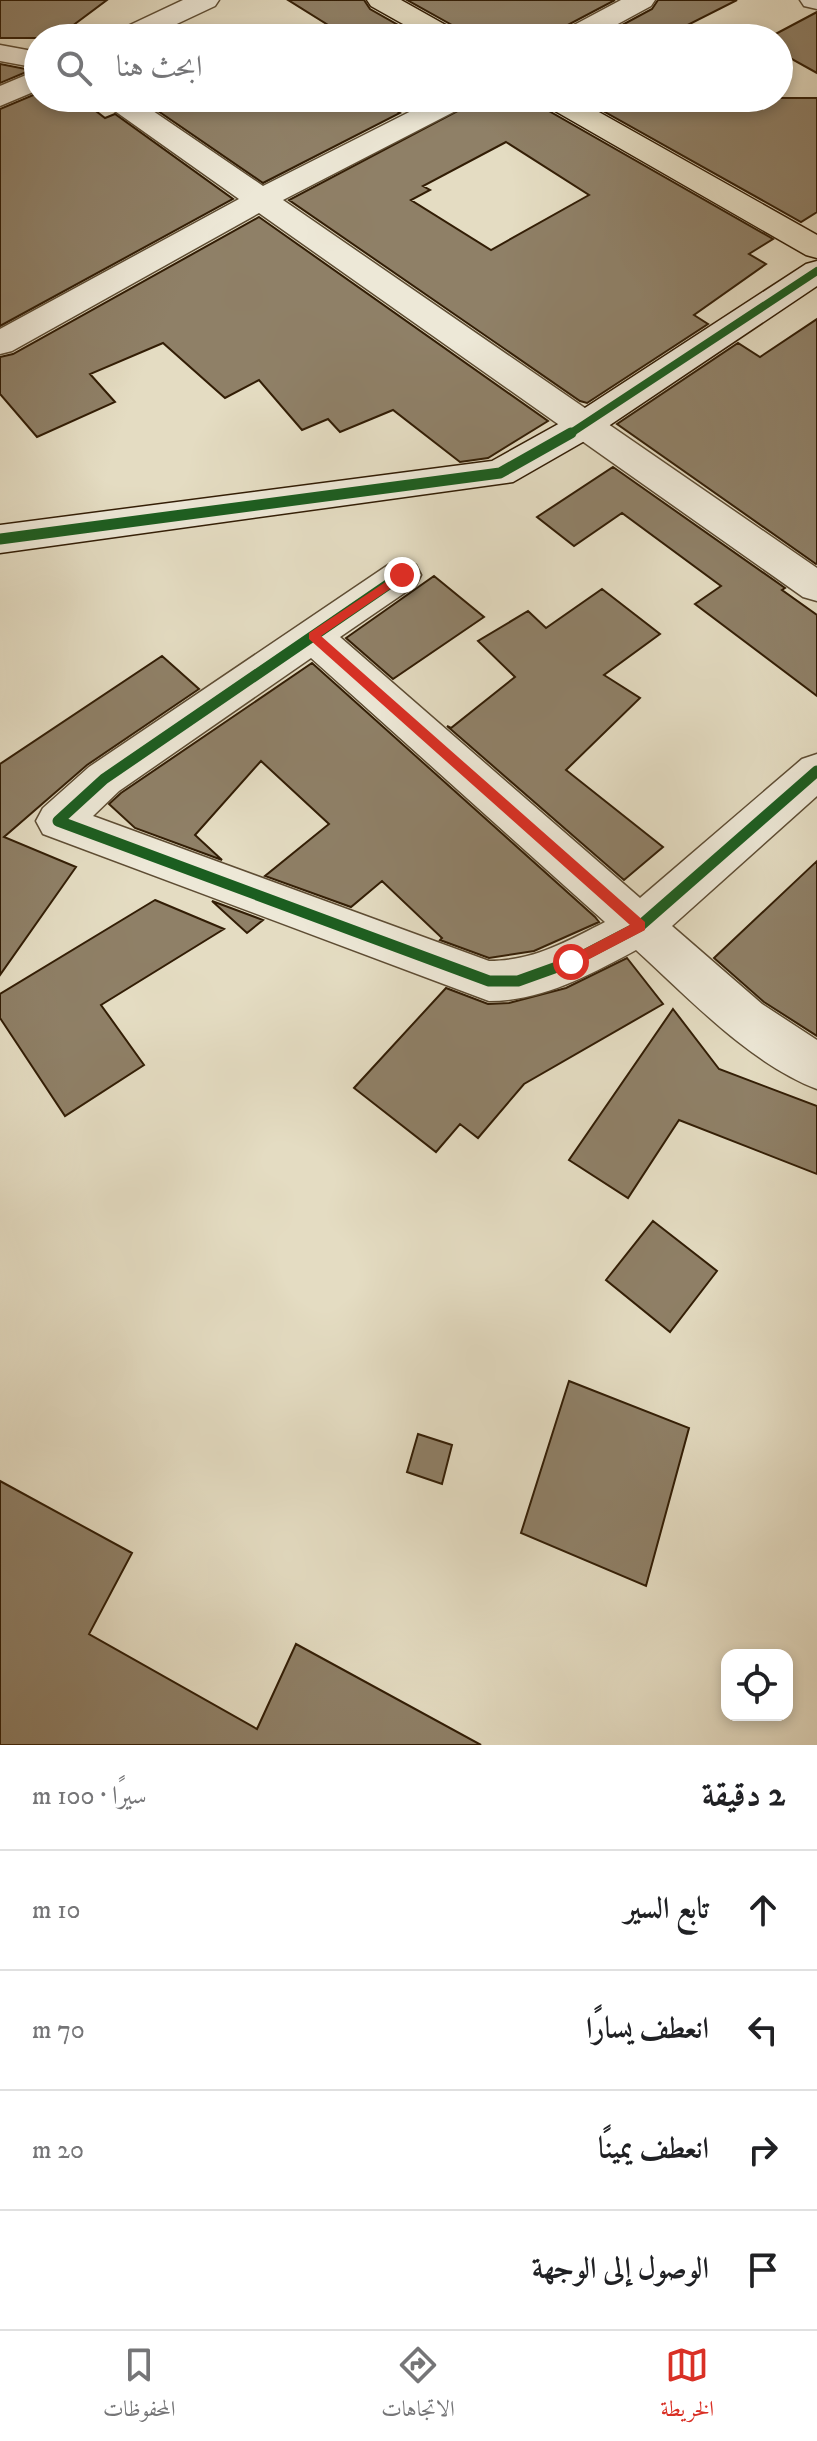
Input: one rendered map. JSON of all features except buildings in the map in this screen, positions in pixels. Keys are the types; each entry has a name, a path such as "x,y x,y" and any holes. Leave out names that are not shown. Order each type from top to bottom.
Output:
{"main road":[{"path":"381,0 423,24"},
{"path":"578,112 817,248"}],"street":[{"path":"154,24 205,0"},
{"path":"597,24 641,0"},
{"path":"0,53 24,57"},
{"path":"0,97 24,86"},
{"path":"135,112 817,587"},
{"path":"0,343 260,200 432,112"},
{"path":"0,539 500,473 583,426 817,271"},
{"path":"402,575 104,779 58,821 489,981 518,981 558,967 640,926 817,771"},
{"path":"313,636 745,1019 817,1067"}],"cycle path":[{"path":"0,539 500,473 583,426 817,271"},
{"path":"402,575 104,779 58,821 489,981 518,981 571,962 640,926 817,771"}],"route":[{"path":"402,575 313,636 640,926 571,962"}]}
